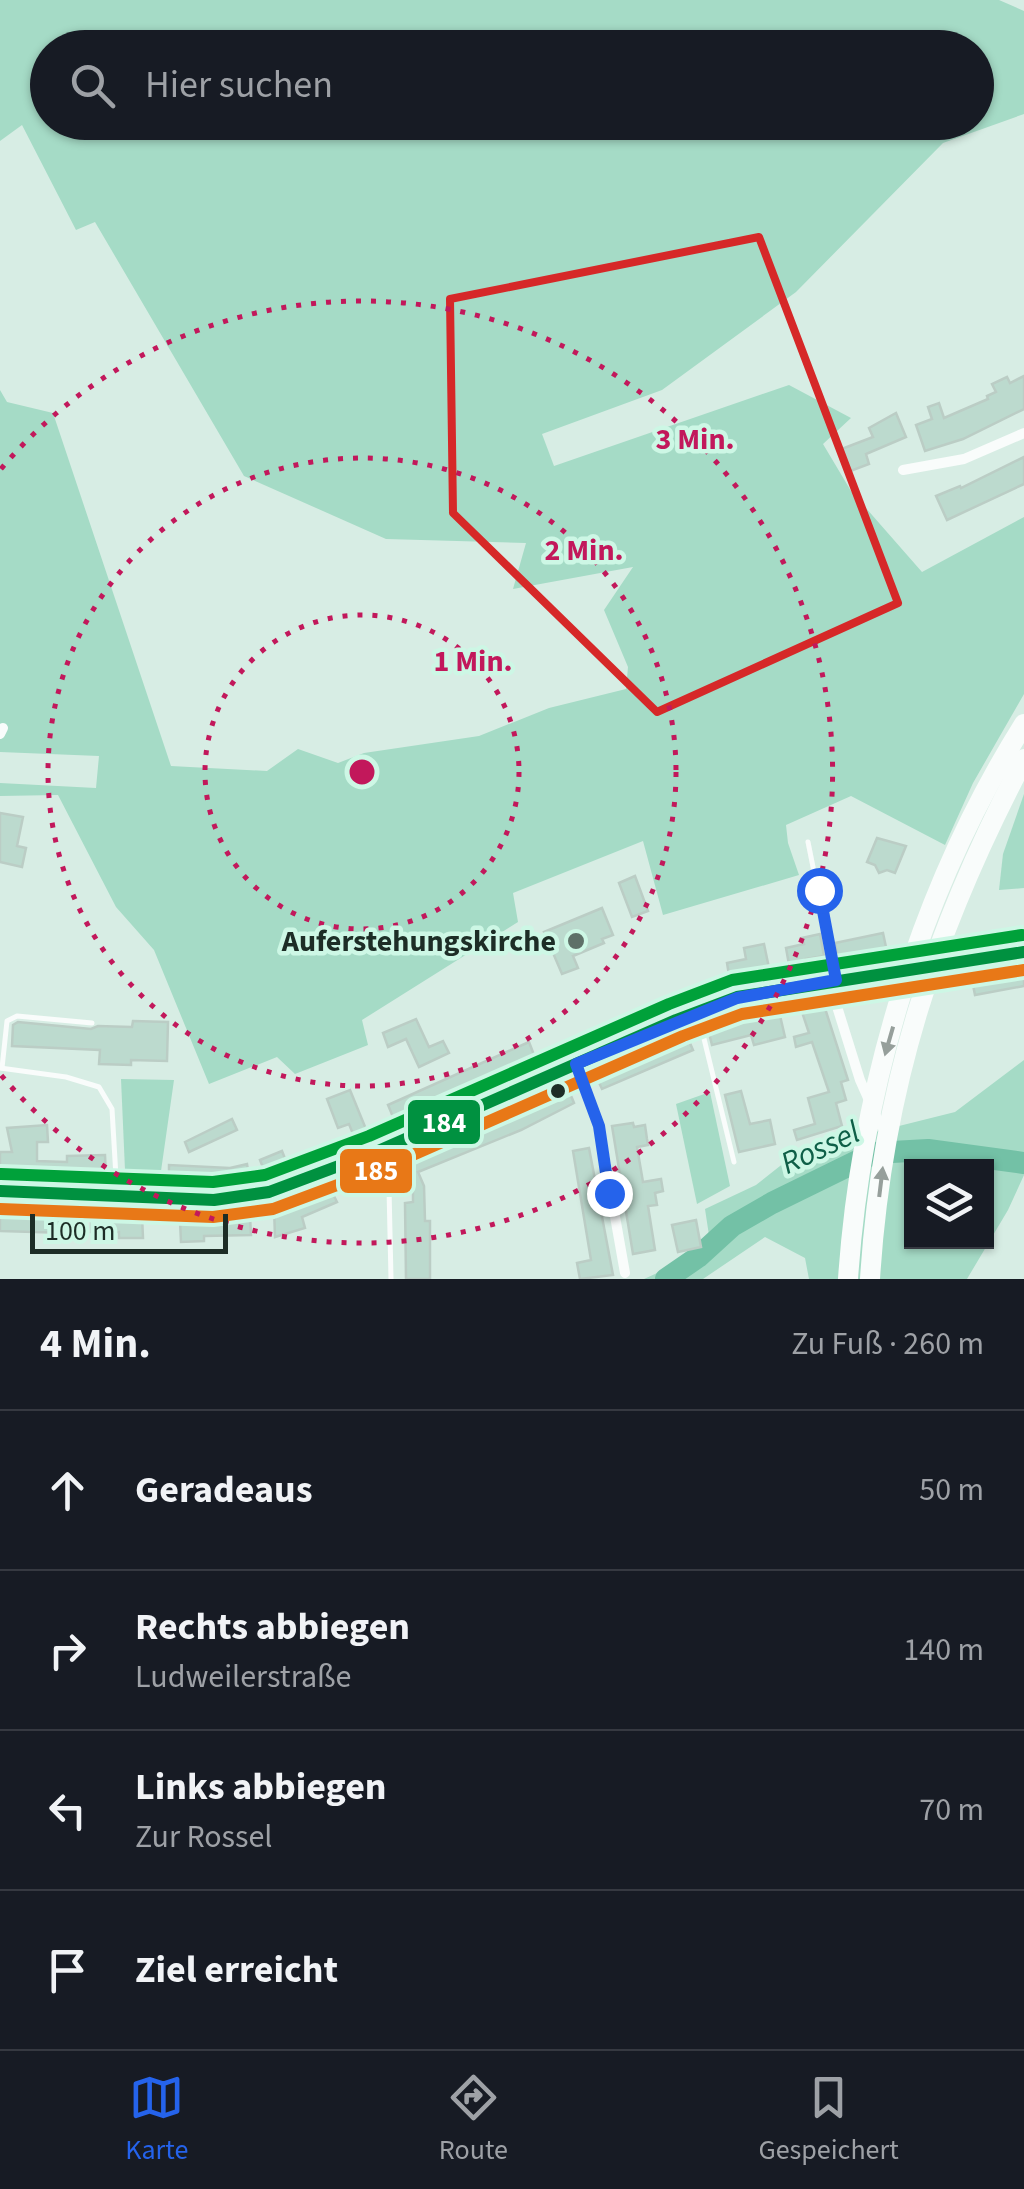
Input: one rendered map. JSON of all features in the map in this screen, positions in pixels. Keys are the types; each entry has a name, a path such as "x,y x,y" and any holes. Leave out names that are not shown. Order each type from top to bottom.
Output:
{"highway":[{"path":"848,1279 856,1194 888,1041 918,948 1024,724"},
{"path":"870,1279 889,1120 905,1050 964,854 1024,758"}],"main road":[{"path":"0,1191 214,1200 287,1186 737,998 1024,952"}],"street":[{"path":"903,470 964,459 1024,433"},
{"path":"832,980 860,1080 880,1125"},
{"path":"576,1064 599,1126 625,1274"}],"lane":[{"path":"808,842 832,980"},
{"path":"698,1012 734,1162"},
{"path":"92,1024 17,1016 7,1021 1,1068 66,1077 98,1087 112,1109 117,1195"},
{"path":"376,1152 388,1188 390,1279"}],"highlighted area":[{"path":"759,237 898,603 657,712 453,513 450,299"}],"green space":[{"path":"0,0 999,0 1024,11 1024,114 994,125 994,30 30,30 30,140 951,140 943,143 796,292 662,390 542,434 554,466 789,385 851,418 823,444 851,491 922,572 1024,517 1024,694 973,783 945,845 851,796 786,825 799,875 663,915 643,841 513,893 518,922 362,1020 368,1045 295,1074 277,1057 209,1084 154,950 116,907 58,795 0,796 0,783 96,788 99,756 0,752 0,390 7,402 53,413 171,766 267,771 298,749 338,763 364,753 479,736 549,708 626,689 628,667 604,610 633,567 513,589 526,543 386,539 244,476 95,222 76,230 22,125 0,141"},
{"path":"1024,794 1024,888 999,890 1003,854"},
{"path":"1024,1060 1024,1175 994,1234 994,1159 904,1159 904,1249 985,1249 967,1279 809,1279 805,1258 765,1237 703,1279 644,1279 699,1254 710,1242 705,1209 756,1185 799,1151 955,1112"},
{"path":"121,1079 174,1080 161,1171 125,1170"},
{"path":"710,1092 730,1186 697,1204 676,1104"}],"building":[{"path":"1024,376 1024,409 963,439 925,451 916,425 932,419 928,407 939,403 944,418 988,399 996,392 992,384 1007,377 1010,383"},
{"path":"896,413 906,437 866,454 869,464 848,472 839,450 873,437 869,428"},
{"path":"1024,457 1024,484 947,520 936,496"},
{"path":"0,813 23,817 17,846 26,848 22,867 0,862"},
{"path":"877,838 906,846 895,873 879,873 875,865 867,862"},
{"path":"635,876 648,911 632,917 619,883"},
{"name":"Auferstehungskirche","path":"602,908 613,935 573,956 578,968 562,974 544,932"},
{"path":"883,933 884,956 839,965 835,943"},
{"path":"820,934 824,956 806,959 808,967 790,970 786,948 804,944 802,938"},
{"path":"764,944 769,968 729,975 727,963 746,959 744,948"},
{"path":"1024,965 1024,986 975,995 971,975"},
{"path":"822,999 848,1080 841,1082 846,1100 836,1103 842,1126 797,1140 794,1130 815,1124 808,1098 829,1092 812,1042 796,1047 794,1037 809,1033 800,1006"},
{"path":"778,1007 785,1037 754,1045 751,1035 712,1045 707,1025"},
{"path":"416,1019 429,1047 443,1041 449,1053 419,1067 406,1039 388,1047 383,1033"},
{"path":"133,1021 168,1022 167,1061 99,1064 100,1050 12,1046 13,1025 18,1022 91,1029 132,1027"},
{"path":"686,1034 693,1050 602,1089 594,1072"},
{"path":"529,1042 533,1064 396,1124 388,1105"},
{"path":"567,1086 574,1103 521,1130 418,1172 424,1186 425,1221 430,1221 430,1279 406,1279 405,1203 413,1202 413,1175 398,1180 390,1161"},
{"path":"350,1090 368,1134 355,1139 349,1124 338,1128 327,1099"},
{"path":"741,1091 750,1124 770,1120 775,1144 739,1152 725,1095"},
{"path":"232,1119 237,1130 189,1152 185,1142"},
{"path":"633,1123 634,1127 645,1125 648,1145 637,1147 643,1182 661,1179 663,1191 655,1193 657,1205 648,1206 655,1250 633,1254 612,1126"},
{"path":"47,1125 48,1142 37,1142 37,1161 67,1162 67,1156 105,1155 106,1177 37,1172 37,1178 0,1176 0,1152 12,1152 7,1128"},
{"path":"589,1148 613,1275 580,1279 577,1263 591,1260 573,1151"},
{"path":"282,1151 290,1171 268,1180 260,1160"},
{"path":"247,1164 250,1183 213,1189 169,1187 169,1165 230,1168"},
{"path":"329,1186 337,1202 302,1217 305,1228 275,1237 274,1208 313,1197 312,1194"},
{"path":"0,1209 68,1211 67,1233 0,1231"},
{"path":"91,1214 142,1216 143,1238 119,1238 119,1232 91,1232"},
{"path":"250,1216 251,1235 204,1236 204,1241 181,1242 180,1221"},
{"path":"696,1220 701,1247 678,1252 672,1225"}],"waterway":[{"name":"Rossel","path":"666,1279 732,1226 874,1153 928,1150 1024,1163"}],"transit line":[{"path":"1,1174 213,1182 265,1175 369,1136 732,980 1022,935"},
{"name":"184","path":"0,1191 214,1200 269,1192 376,1152 737,997 1024,952"},
{"name":"185","path":"0,1209 213,1217 273,1209 383,1168 683,1036 742,1014 1024,970"}],"place":[{"name":"Auferstehungskirche","path":"576,941"}],"route":[{"path":"609,1193 599,1126 576,1064 737,998 836,980 819,890"}]}
